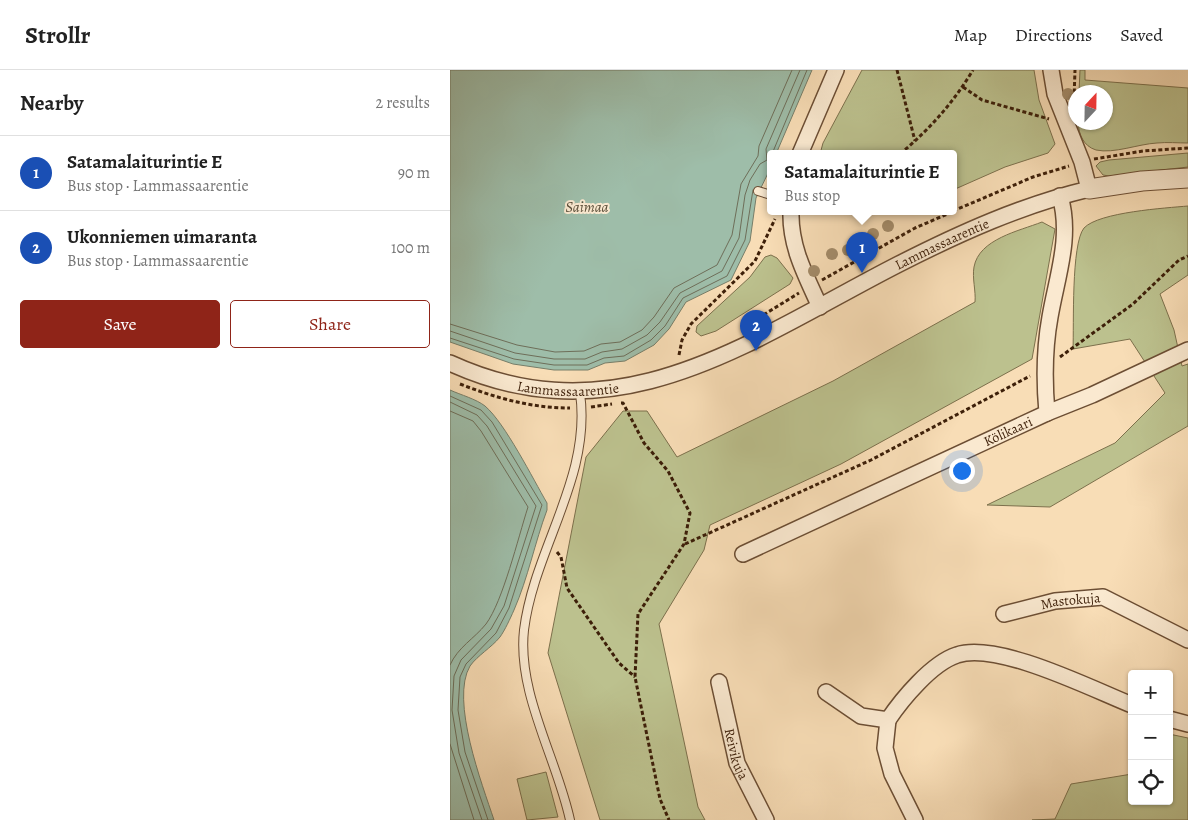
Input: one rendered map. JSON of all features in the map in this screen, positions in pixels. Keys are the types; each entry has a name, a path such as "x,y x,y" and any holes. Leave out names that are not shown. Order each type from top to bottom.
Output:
{"street":[{"path":"802,150 836,70"},
{"path":"1051,70 1055,94 1082,162 1089,189"},
{"name":"Lammassaarentie","path":"450,363 499,381 582,400 670,376 738,348 958,235 1019,209 1089,189 1142,181 1188,178"},
{"name":"Kölikaari","path":"743,554 1047,413 1043,369 1066,227 1065,212 1060,196"},
{"path":"791,215 794,243 799,261 820,307"},
{"path":"1047,413 1092,395 1188,350"},
{"name":"Mastokuja","path":"1004,614 1055,600 1103,597 1188,640"},
{"path":"916,820 903,797 890,766 885,748 888,720 902,700 932,671 958,654 988,653 1013,658 1128,703"},
{"name":"Reivikuja","path":"719,682 737,763 766,820"},
{"path":"826,692 860,716 888,720"},
{"path":"1173,720 1188,724"}],"lane":[{"path":"758,191 767,194"},
{"path":"570,820 563,788 525,679 524,630 538,574 562,511 580,448 582,400"}],"path":[{"path":"896,70 915,142"},
{"path":"905,150 939,119 973,70"},
{"path":"963,86 982,100 1066,124"},
{"path":"679,355 682,340 691,324 755,262 777,215"},
{"path":"818,282 915,228 945,215"},
{"path":"684,544 871,460 1043,369 1133,304 1178,260 1188,256"},
{"path":"745,327 803,291"},
{"path":"671,358 687,352"},
{"path":"457,383 489,396 526,405 582,400 623,402 644,443 668,472 690,513 684,544 638,614 634,677 660,799 669,820"},
{"path":"550,541 561,557 567,588 619,663 634,677"}],"green space":[{"path":"862,70 1034,70 1039,100 1055,144 1048,153 1005,167 957,188 957,150 821,150"},
{"path":"1080,70 1085,70 1085,80 1188,88 1188,143 1157,143 1110,151 1096,150 1088,146 1082,139 1079,130 1113,130 1113,85 1079,85"},
{"path":"1188,153 1188,167 1109,176 1103,175 1096,166 1100,162 1109,160"},
{"path":"1188,206 1188,275 1160,294 1174,330 1182,366 1188,364 1188,426 1050,507 987,505 1115,443 1165,393 1130,339 1073,349 1074,286 1077,250 1084,228 1103,218 1133,212"},
{"path":"1042,222 1055,229 1032,359 841,464 710,525 704,550 659,624 698,807 705,820 600,820 548,653 586,457 623,411 647,411 677,457 833,381 975,302 973,276 977,257 984,249 1001,237"},
{"path":"771,255 777,258 793,278 790,284 716,331 701,336 696,332 697,326 750,277 765,257"},
{"path":"1173,735 1188,738 1188,820 1032,820 1055,819 1071,784 1128,775 1128,805 1173,805"},
{"path":"546,772 558,817 527,820 517,779"}],"water":[{"name":"Saimaa","path":"450,70 812,70 778,150 767,150 767,175 756,198 750,241 731,280 686,302 669,329 654,345 625,361 605,363 588,370 554,370 513,364 450,342"},
{"path":"450,390 473,399 485,406 493,414 527,466 547,503 547,510 519,598 506,628 493,645 470,666 465,681 464,699 470,742 494,820 450,820"}],"place":[{"name":"Satamalaiturintie E","path":"862,273"},
{"name":"Ukonniemen uimaranta","path":"756,351"}]}
